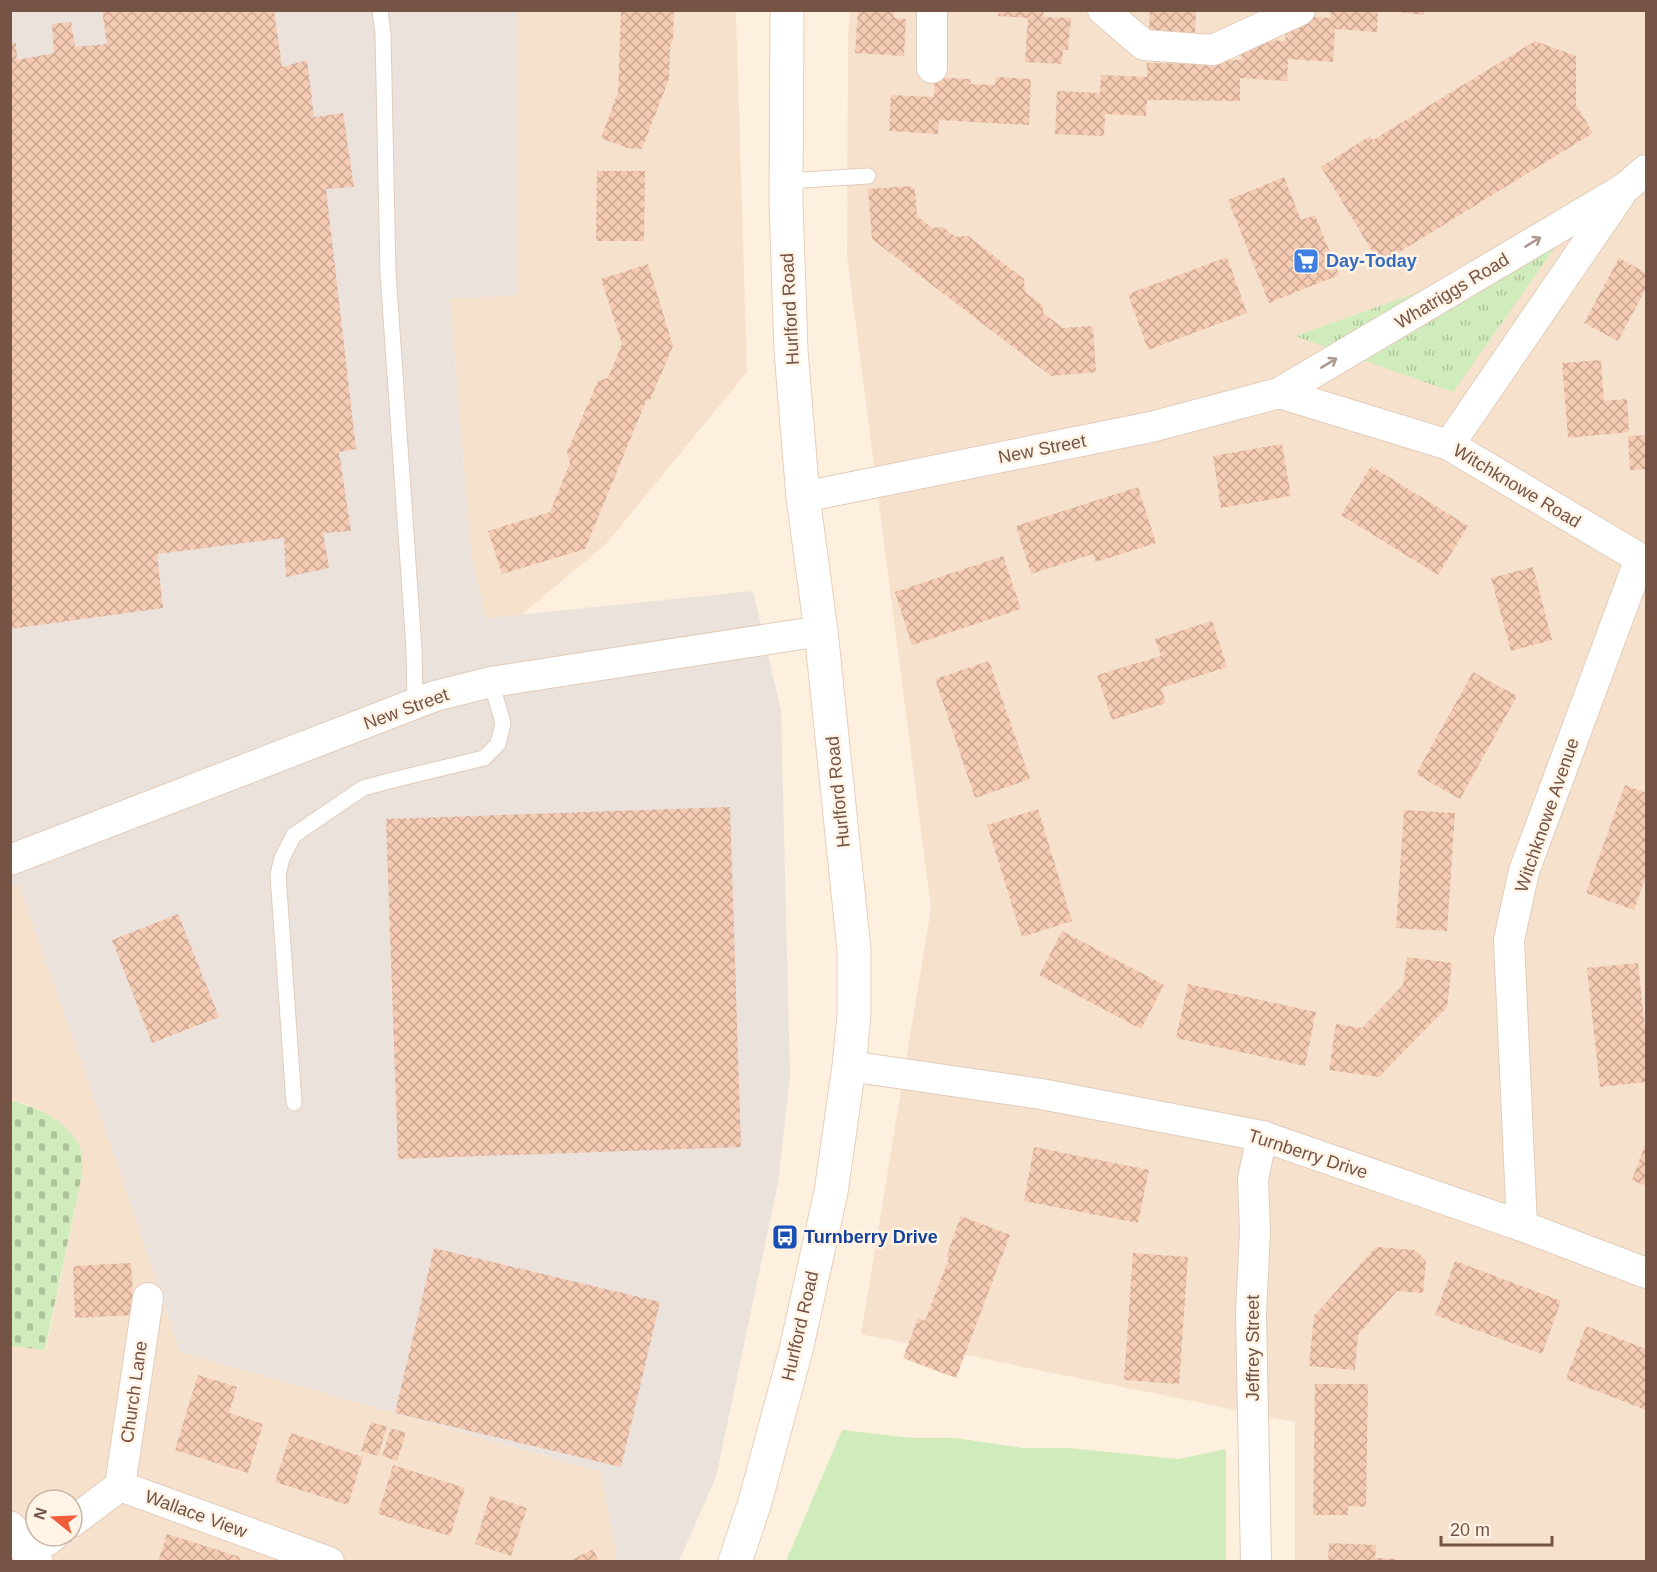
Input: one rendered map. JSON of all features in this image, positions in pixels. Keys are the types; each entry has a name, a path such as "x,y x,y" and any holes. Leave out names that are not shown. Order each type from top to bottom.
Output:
{"main road":[{"name":"Hurlford Road","path":"735,1562 755,1502 796,1350 831,1192 854,1015 854,950 821,631 803,497 791,351 786,181 787,10"},
{"path":"10,1528 40,1550"}],"street":[{"path":"932,10 932,68"},
{"path":"1103,10 1144,45 1213,50 1300,10"},
{"name":"Whatriggs Road","path":"1279,393 1636,179"},
{"name":"Whatriggs Road","path":"1449,445 1636,179"},
{"name":"New Street","path":"803,497 1151,427 1279,393"},
{"name":"Witchknowe Road","path":"1279,393 1449,445 1643,560"},
{"name":"Witchknowe Avenue","path":"1522,1226 1509,940 1524,871 1643,560"},
{"name":"New Street","path":"10,860 435,696 491,682 821,631"},
{"name":"Turnberry Drive","path":"849,1066 1041,1094 1262,1136 1522,1226 1647,1273"},
{"name":"Jeffrey Street","path":"1256,1562 1251,1314 1253,1179 1262,1136"},
{"name":"Church Lane","path":"120,1486 148,1298"},
{"path":"84,1513 120,1486"},
{"name":"Wallace View","path":"120,1486 329,1562"}],"lane":[{"path":"380,10 383,34 388,273 414,649 415,704"},
{"path":"786,181 868,176"},
{"path":"294,1103 278,875 282,858 294,835 363,788 484,758 498,744 503,723 491,682"}],"shaded area":[{"path":"11,11 518,11 517,295 450,299 471,550 485,618 753,591 781,710 790,1076 778,1183 716,1477 679,1561 617,1561 601,1472 180,1352 116,1160 18,884 11,888"},
{"path":"518,11 736,11 747,372 606,544 521,615 485,618 471,550 450,298 517,295"},
{"path":"850,11 1646,11 1646,1561 1295,1561 1295,1422 861,1334 931,908 847,256"},
{"path":"18,884 116,1160 180,1352 602,1472 617,1561 11,1561 11,1346 46,1350 82,1174 82,1152 73,1135 27,1104 11,1101 10,888"}],"green space":[{"path":"1558,243 1453,392 1295,336"},
{"path":"11,1101 32,1107 52,1117 70,1132 82,1153 82,1174 45,1350 11,1346"},
{"path":"842,1430 913,1438 956,1438 1023,1448 1069,1448 1178,1459 1226,1449 1226,1561 786,1561"}],"building":[{"path":"102,10 274,10 282,67 307,60 314,117 343,113 354,187 326,189 356,449 339,452 351,531 323,533 329,568 286,577 284,538 157,554 163,608 10,629 10,43 16,43 17,60 54,53 52,24 71,22 75,47 107,44"},
{"path":"621,10 674,10 669,79 642,149 627,148 601,138 618,92"},
{"path":"858,10 894,10 894,18 906,19 904,56 855,53"},
{"path":"999,10 1044,10 1043,17 1071,18 1068,50 1063,50 1062,64 1025,62 1028,18 998,16"},
{"path":"1150,10 1196,10 1195,34 1149,33"},
{"path":"1331,10 1378,10 1377,32 1335,29 1333,62 1288,59 1287,81 1240,78 1240,101 1147,100 1146,116 1105,114 1104,136 1055,134 1057,91 1100,93 1101,75 1147,77 1147,63 1210,64 1210,60 1241,60 1242,39 1285,41 1287,15 1330,18"},
{"path":"1400,10 1424,10 1424,15 1399,12"},
{"path":"1535,41 1576,56 1576,105 1593,133 1380,264 1321,167 1370,136 1373,140"},
{"path":"935,77 971,79 970,84 995,85 996,77 1031,79 1029,125 939,120 938,134 889,131 891,95 934,97"},
{"path":"597,171 645,171 644,241 596,241"},
{"path":"1284,177 1301,220 1315,215 1339,275 1269,303 1228,200"},
{"path":"911,186 915,190 917,216 932,228 943,227 956,237 968,236 1024,279 1025,292 1043,306 1043,313 1063,328 1093,326 1096,372 1051,376 872,239 868,189"},
{"path":"1227,257 1247,313 1148,350 1128,294"},
{"path":"1619,258 1646,273 1646,288 1618,341 1584,323"},
{"path":"648,264 673,346 650,400 646,401 585,549 502,574 488,531 550,512 570,463 567,452 598,381 608,378 622,344 601,279"},
{"path":"1601,360 1604,401 1627,399 1629,432 1568,438 1562,363"},
{"path":"1646,435 1646,469 1630,470 1628,436"},
{"path":"1282,444 1291,496 1221,508 1213,456"},
{"path":"1371,466 1468,526 1438,575 1341,515"},
{"path":"1138,487 1156,543 1096,562 1093,554 1031,574 1016,526"},
{"path":"1003,556 1021,609 912,645 895,592"},
{"path":"1533,567 1552,640 1511,651 1491,578"},
{"path":"1212,621 1227,667 1161,688 1166,703 1112,720 1097,675 1161,656 1155,639"},
{"path":"989,661 1030,779 975,798 935,679"},
{"path":"1473,672 1517,696 1460,799 1416,774"},
{"path":"1625,785 1646,793 1646,876 1634,910 1586,893"},
{"path":"730,807 741,1147 398,1159 386,819"},
{"path":"1038,809 1072,921 1022,937 987,825"},
{"path":"1404,810 1455,813 1447,931 1396,928"},
{"path":"178,914 219,1017 152,1043 112,940"},
{"path":"1062,931 1164,985 1141,1029 1039,975"},
{"path":"1407,957 1452,963 1447,1007 1379,1077 1329,1070 1336,1024 1362,1028 1403,985"},
{"path":"1638,963 1646,1039 1646,1082 1600,1087 1587,968"},
{"path":"1188,984 1316,1012 1305,1066 1176,1038"},
{"path":"1646,1142 1646,1186 1632,1180"},
{"path":"1034,1147 1149,1170 1138,1223 1024,1201"},
{"path":"961,1216 1010,1235 956,1378 903,1358 918,1318 925,1321 949,1258 946,1257"},
{"path":"1376,1247 1415,1250 1426,1260 1423,1293 1397,1291 1358,1335 1355,1370 1309,1366 1314,1316"},
{"path":"434,1248 660,1302 621,1467 395,1413"},
{"path":"1133,1253 1188,1257 1179,1384 1124,1380"},
{"path":"1455,1261 1561,1301 1542,1354 1435,1315"},
{"path":"131,1263 134,1315 75,1318 73,1266"},
{"path":"1586,1326 1646,1349 1646,1410 1566,1379"},
{"path":"198,1375 237,1387 229,1413 263,1424 248,1473 175,1450"},
{"path":"1315,1384 1368,1384 1366,1507 1348,1506 1348,1515 1313,1515"},
{"path":"371,1422 387,1427 378,1456 361,1451"},
{"path":"391,1428 406,1433 397,1461 382,1456"},
{"path":"291,1433 363,1457 348,1505 275,1482"},
{"path":"393,1465 465,1488 450,1536 378,1514"},
{"path":"490,1496 527,1508 511,1556 475,1544"},
{"path":"167,1534 240,1557 239,1562 158,1562"},
{"path":"1329,1543 1376,1545 1375,1558 1396,1559 1396,1562 1328,1562"},
{"path":"593,1549 599,1562 568,1562"}],"place":[{"name":"Day-Today","path":"1306,261"},
{"name":"Turnberry Drive","path":"785,1237"}]}
